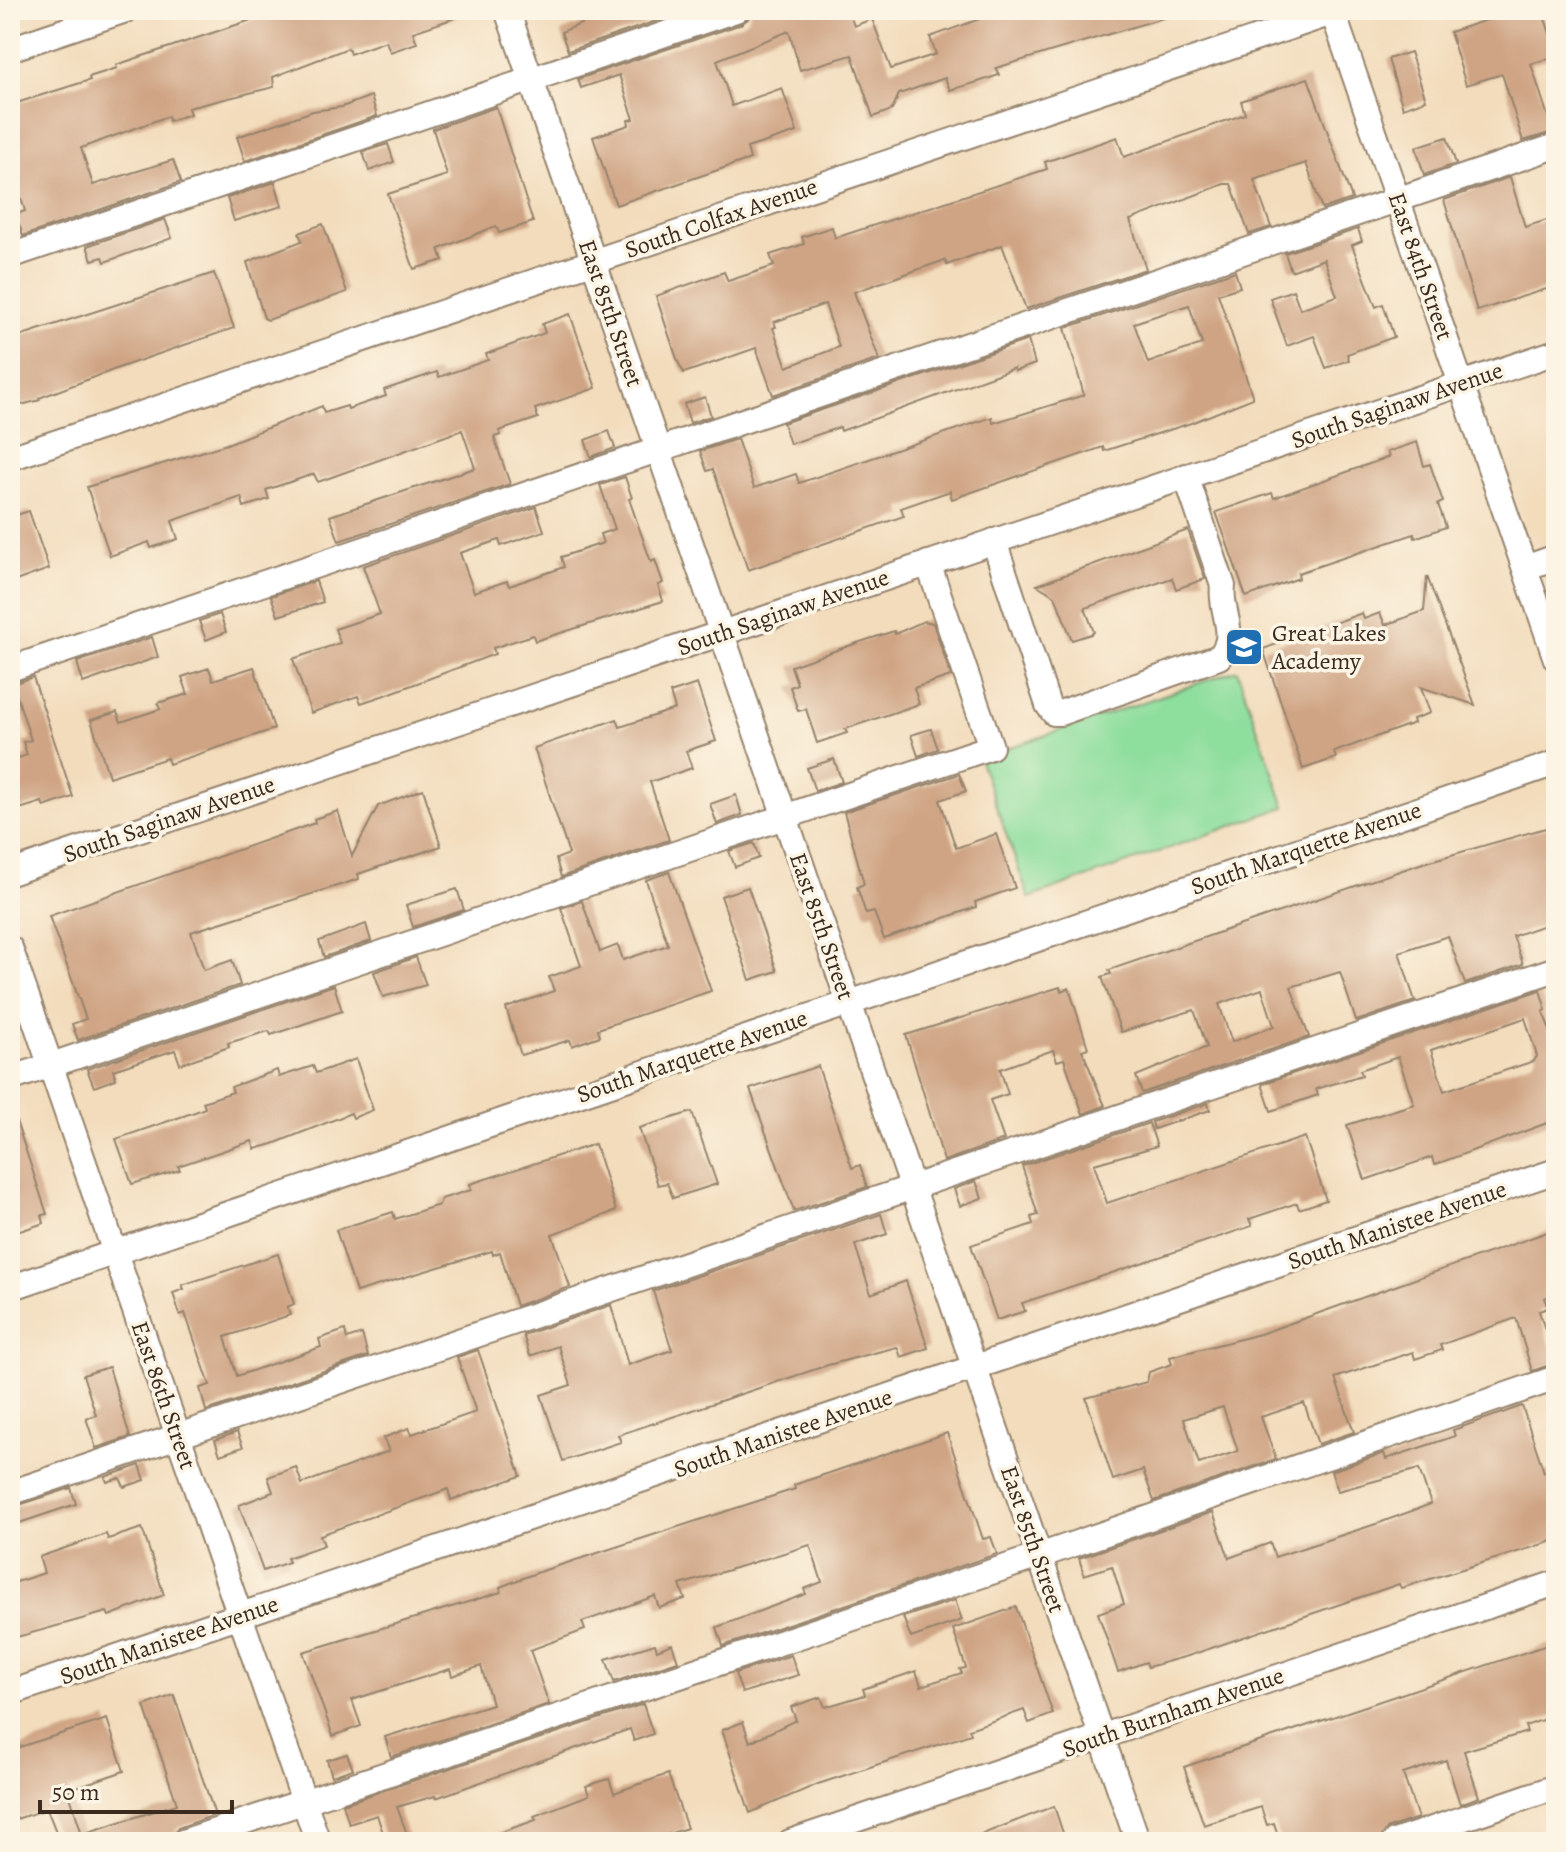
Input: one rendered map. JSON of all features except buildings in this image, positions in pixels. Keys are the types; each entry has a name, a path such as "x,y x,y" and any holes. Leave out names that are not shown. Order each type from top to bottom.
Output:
{"street":[{"path":"10,49 126,10"},
{"name":"East 85th Street","path":"507,10 1138,1842"},
{"path":"10,256 736,10"},
{"name":"East 84th Street","path":"1335,11 1556,659"},
{"name":"South Colfax Avenue","path":"10,458 1335,11"},
{"path":"10,669 1556,146"},
{"name":"South Saginaw Avenue","path":"10,873 1556,352"},
{"path":"994,541 1048,705 1054,713 1060,713 1219,657 1227,649 1230,628 1221,601 1223,586 1186,476"},
{"path":"1525,568 1556,557"},
{"path":"10,1079 991,747 928,563"},
{"name":"South Marquette Avenue","path":"10,1288 1556,763"},
{"name":"East 86th Street","path":"10,948 318,1842"},
{"path":"10,1493 1556,969"},
{"name":"South Manistee Avenue","path":"10,1693 1556,1171"},
{"path":"183,1842 1039,1556 1556,1378"},
{"name":"South Burnham Avenue","path":"790,1842 1556,1583"},
{"path":"1394,1842 1556,1787"}],"green space":[{"path":"1237,670 1285,807 1029,898 979,758"}],"place":[{"name":"Great Lakes Academy","path":"1244,647"}]}
